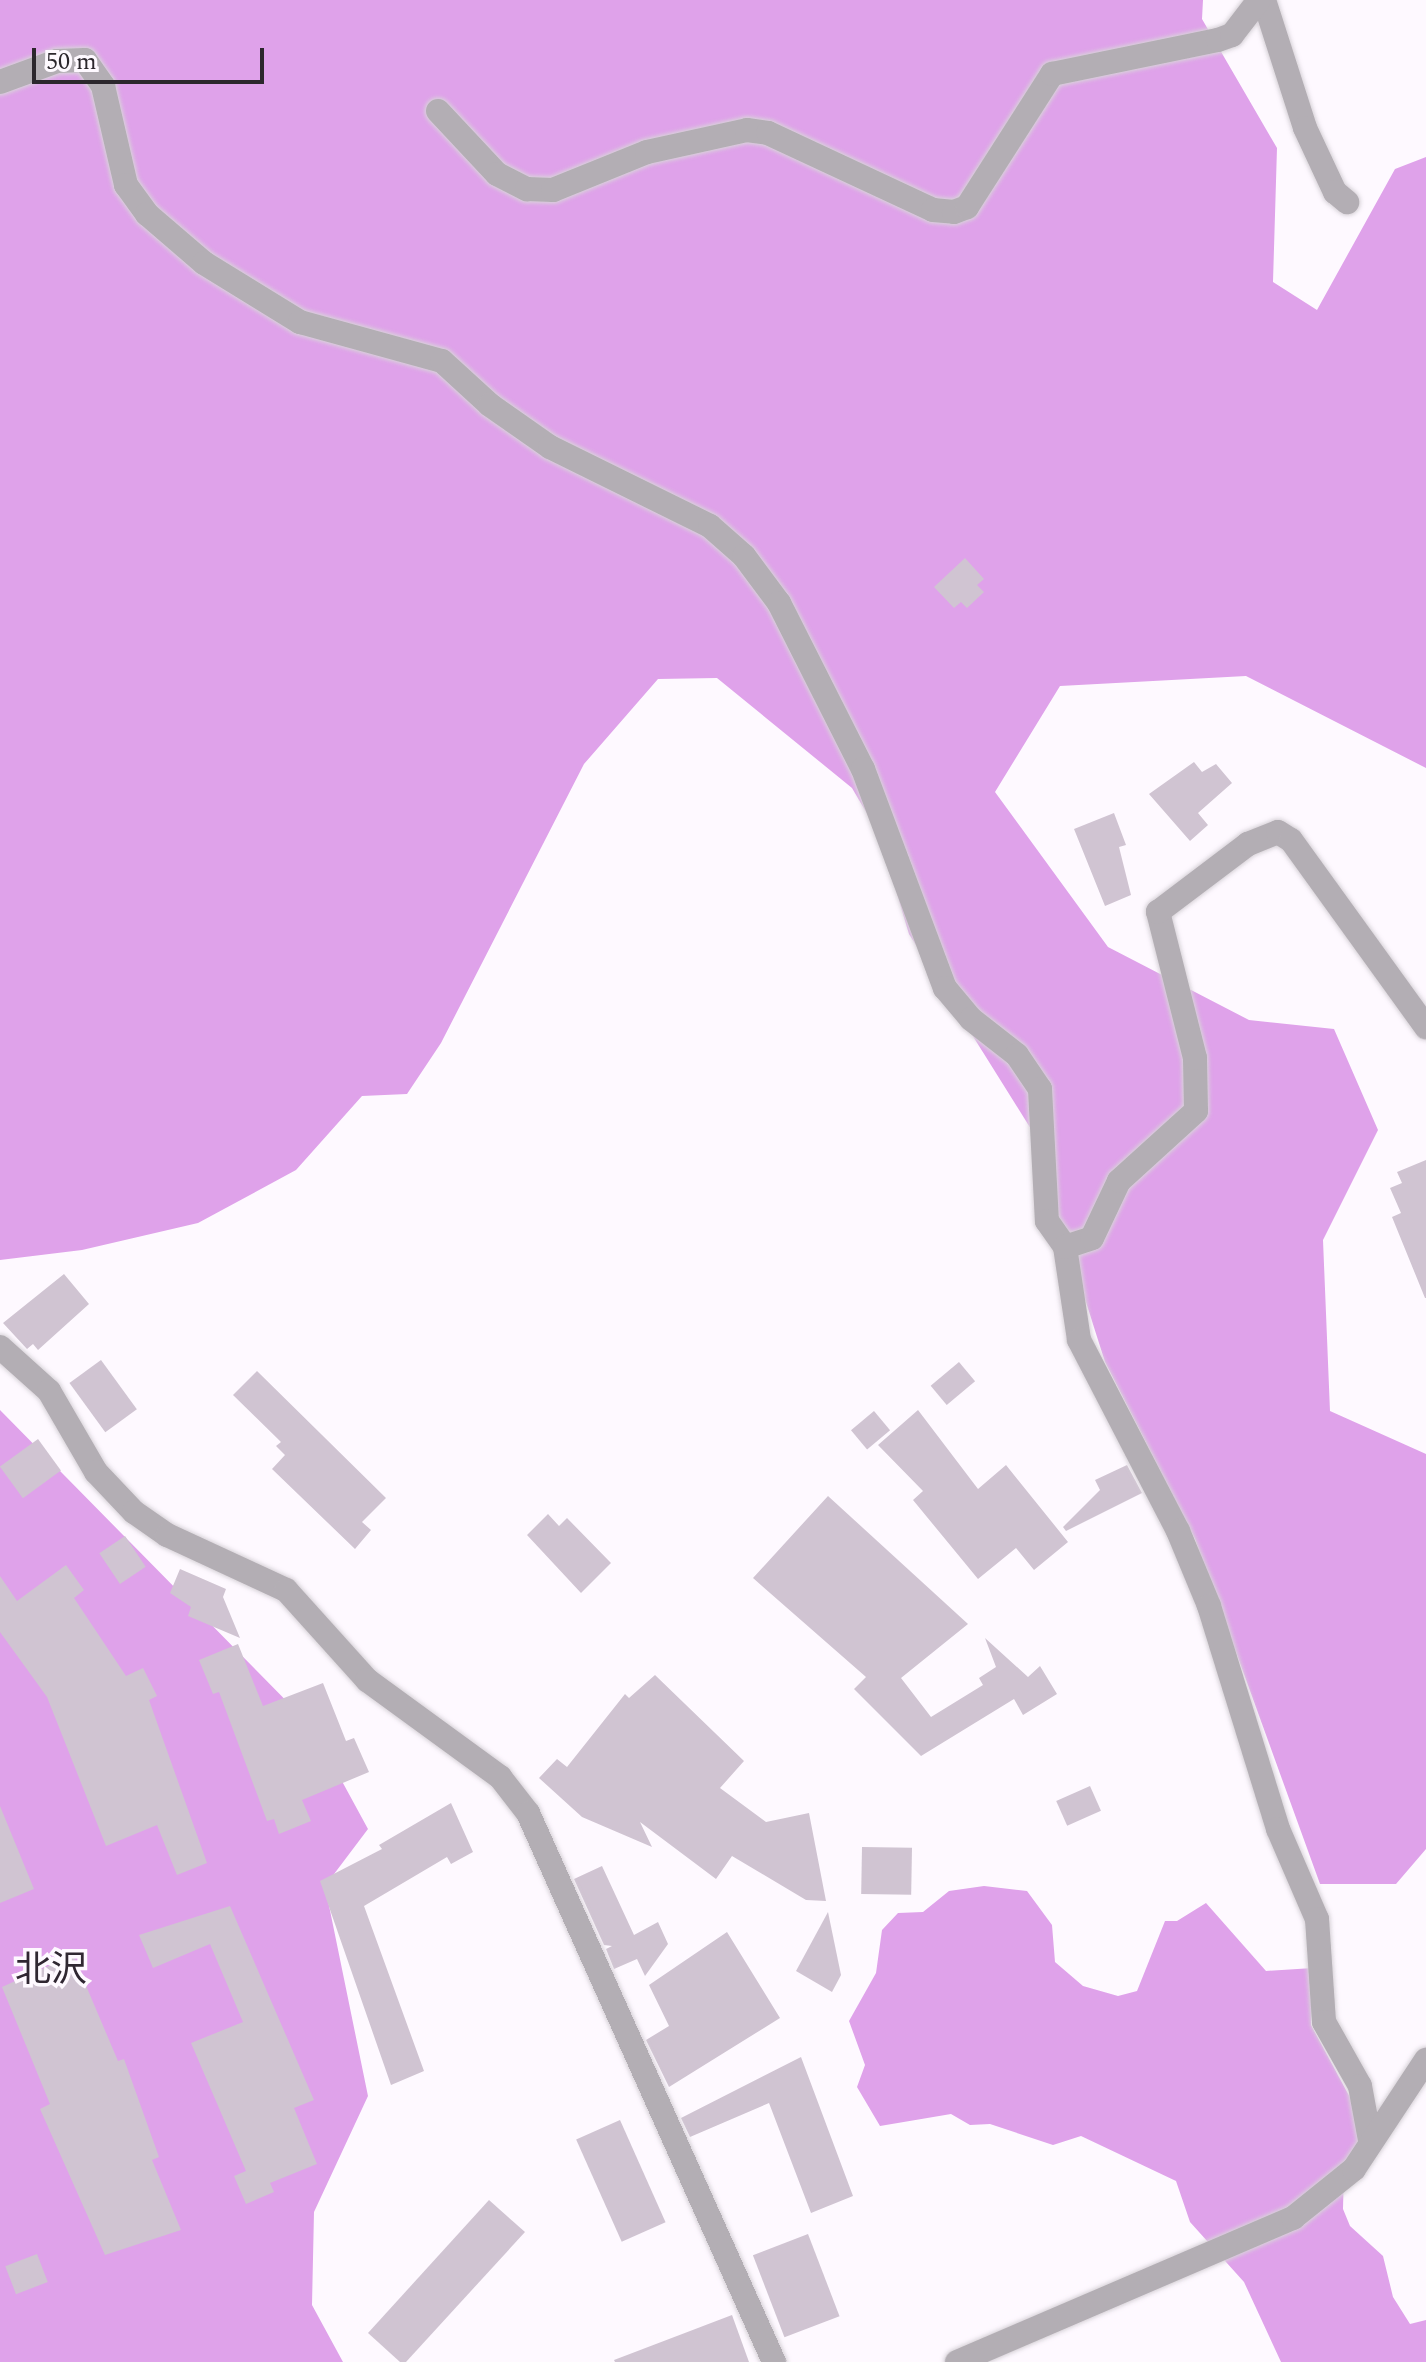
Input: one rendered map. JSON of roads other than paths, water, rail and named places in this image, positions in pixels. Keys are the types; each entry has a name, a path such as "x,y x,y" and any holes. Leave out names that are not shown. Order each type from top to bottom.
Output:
{"street":[{"path":"438,111 497,174 527,189 553,190 647,152 747,130 768,133 933,210 954,212 967,207 1052,74 1218,40 1232,35 1262,0"},
{"path":"1262,0 1305,128 1335,192 1347,202"},
{"path":"0,82 57,61 85,60 103,86 126,185 147,214 204,263 300,322 432,355 517,427 585,468 689,513 744,556 822,680 869,783 945,988 971,1019 1017,1055 1040,1089 1047,1221 1065,1247 1072,1314 1089,1366 1178,1531 1209,1606 1278,1829 1317,1919 1324,2022 1360,2086 1370,2140"},
{"path":"1065,1247 1092,1238 1119,1181 1196,1111 1195,1058 1158,912 1248,844 1278,832 1291,840 1426,1027"},
{"path":"0,1347 49,1391 96,1472 134,1512 167,1535 286,1590 367,1680 500,1777 528,1813 774,2362"},
{"path":"957,2362 1293,2218 1340,2184 1426,2060"}],"district":[{"name":"北沢","path":"51,1971"}]}
